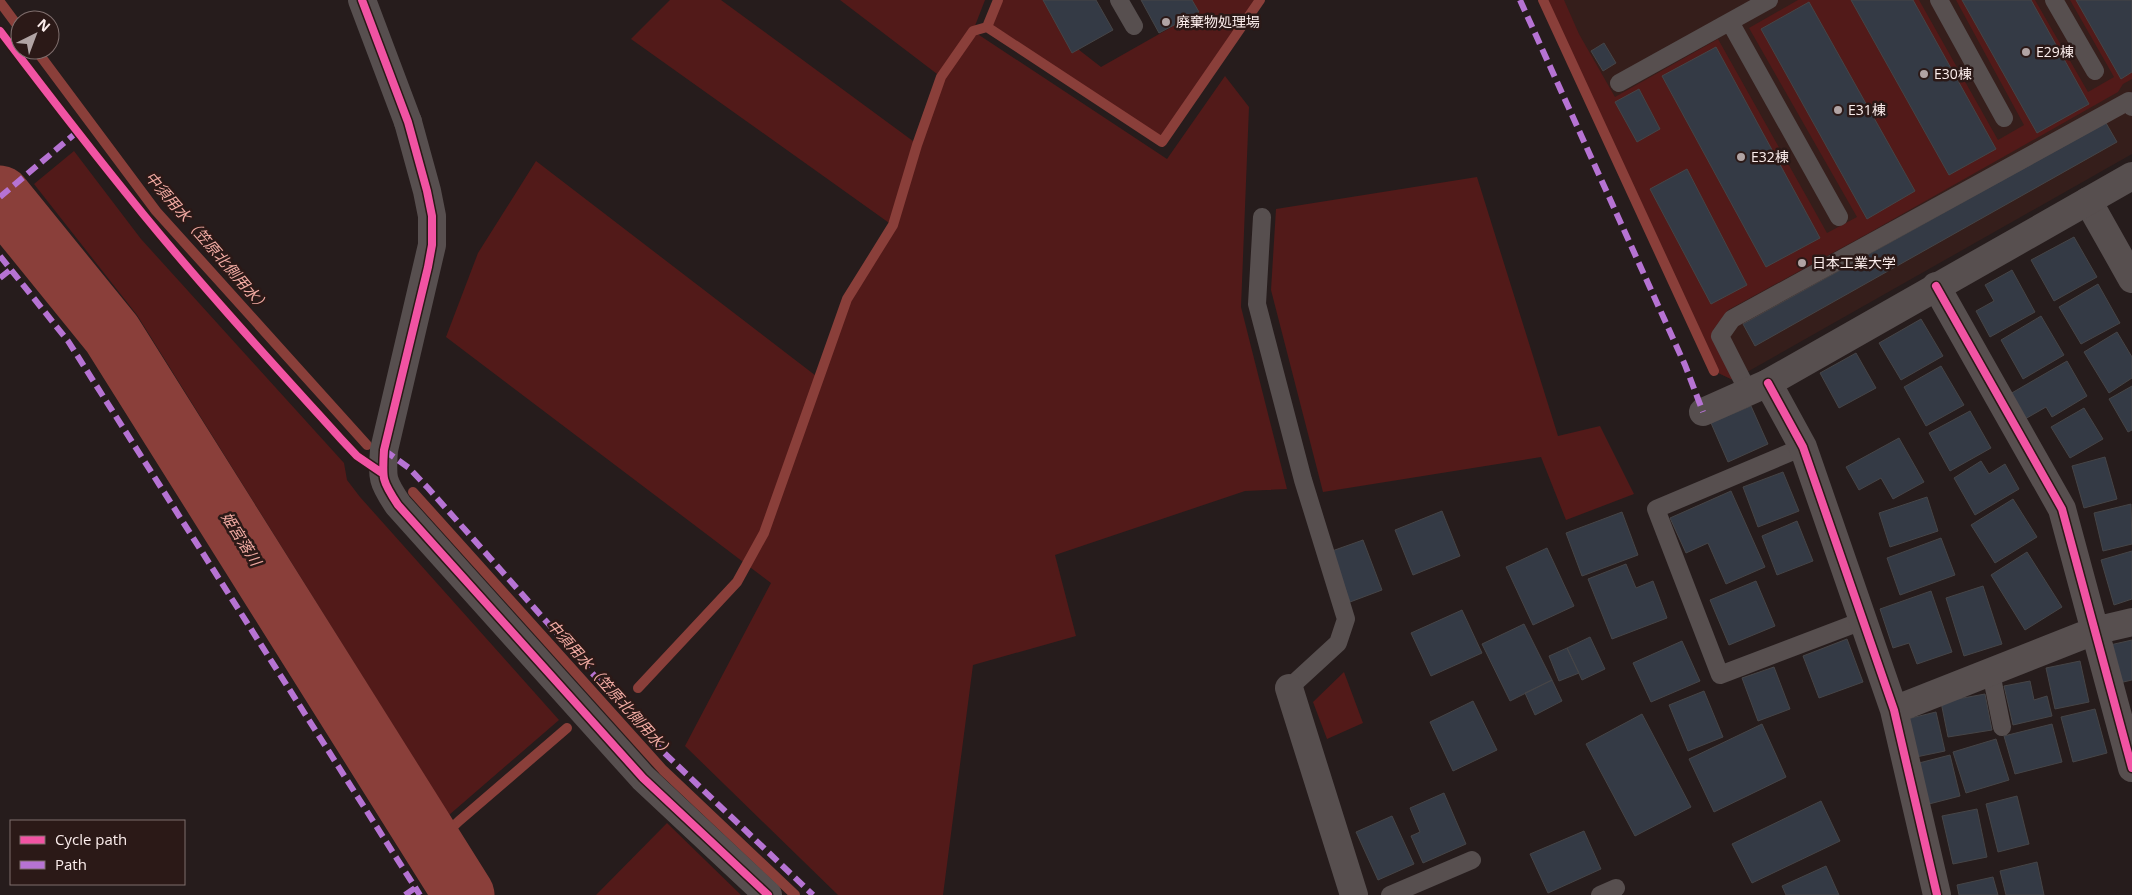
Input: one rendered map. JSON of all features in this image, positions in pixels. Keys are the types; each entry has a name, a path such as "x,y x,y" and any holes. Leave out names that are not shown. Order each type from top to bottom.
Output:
{"street":[{"path":"362,0 408,122 432,216 432,245 384,450 382,473 384,485 398,505 643,778 768,895"},
{"path":"1703,412 1758,388 2132,176"},
{"path":"2088,201 2132,279"},
{"path":"1936,286 2062,509 2132,768"},
{"path":"1758,388 1803,447 1894,710 1937,895"},
{"path":"1894,710 2094,631 2132,622"},
{"path":"1288,688 1354,895"}],"lane":[{"path":"1119,0 1134,26"},
{"path":"1618,83 1769,0"},
{"path":"1940,0 2004,118"},
{"path":"2054,0 2095,71"},
{"path":"1730,22 1839,217"},
{"path":"1758,388 1720,336 1732,319 2131,99"},
{"path":"1262,217 1257,304 1303,480 1346,619 1338,643 1288,688"},
{"path":"1803,447 1656,509 1720,675 1862,621"},
{"path":"1991,673 2002,727"},
{"path":"1390,895 1472,860"}],"shaded area":[{"path":"670,0 721,0 917,144 941,77 840,0 985,0 973,31 1167,159 1225,76 1249,107 1241,307 1287,489 1245,491 1055,555 1076,636 973,665 943,895 838,895 685,746 771,583 446,337 478,253 536,161 820,379 847,299 892,225 631,39"},
{"path":"998,0 1076,0 1074,46 1101,67 1198,12 1192,0 1260,0 1162,142 987,27"},
{"name":"日本工業大学","path":"1543,0 2132,0 2132,154 1733,380 1714,371"},
{"name":"日本工業大学","path":"1543,0 1564,0 1579,34 1615,97 1718,39 1827,233 1857,217 1749,28 1798,0 1919,0 1998,140 2024,125 1956,0 2035,0 2088,92 2114,77 2070,0 2132,0 2132,79 2123,84 2118,92 1728,310 1713,330 1733,380 1714,371"},
{"path":"74,151 141,239 344,463 347,480 360,497 559,720 449,815 137,315 34,184"},
{"path":"1477,177 1558,436 1600,426 1634,494 1566,520 1541,457 1323,492 1271,290 1276,209"},
{"path":"1344,672 1363,723 1327,739 1313,702"},
{"path":"667,823 741,895 596,895"}],"building":[{"path":"1043,0 1096,0 1113,30 1072,53"},
{"name":"廃棄物処理場","path":"1141,0 1192,0 1199,12 1159,33"},
{"name":"E30棟","path":"1851,0 1913,0 1996,149 1949,175"},
{"name":"E29棟","path":"1962,0 2031,0 2089,104 2037,133"},
{"path":"2076,0 2132,0 2132,72 2121,79"},
{"name":"E31棟","path":"1809,2 1915,191 1867,219 1761,29"},
{"path":"1604,43 1616,63 1603,71 1591,51"},
{"name":"E32棟","path":"1716,47 1820,238 1766,267 1662,76"},
{"path":"1639,89 1660,129 1637,142 1615,102"},
{"path":"2106,123 2117,142 1755,346 1743,324"},
{"path":"1687,169 1747,285 1711,304 1650,189"},
{"path":"2074,237 2097,277 2054,301 2031,260"},
{"path":"2012,270 2035,312 1990,337 1976,311 1994,301 1985,285"},
{"path":"2098,284 2120,323 2081,344 2059,307"},
{"path":"2041,316 2064,355 2023,379 2001,340"},
{"path":"1921,319 1943,356 1901,380 1879,343"},
{"path":"2117,332 2132,357 2132,378 2109,393 2084,352"},
{"path":"1856,353 1876,388 1839,408 1820,373"},
{"path":"2067,361 2087,396 2052,417 2046,407 2025,419 2010,394"},
{"path":"1941,366 1964,405 1926,426 1904,387"},
{"path":"2132,386 2132,430 2128,432 2109,399"},
{"path":"1751,406 1768,444 1728,462 1711,423"},
{"path":"2084,408 2103,439 2070,458 2051,427"},
{"path":"1970,411 1991,448 1950,471 1929,433"},
{"path":"1899,438 1924,482 1893,499 1881,478 1859,490 1846,467"},
{"path":"2105,457 2117,499 2084,508 2072,466"},
{"path":"1981,461 1989,474 2005,464 2019,489 1975,515 1954,478"},
{"path":"1783,472 1799,511 1758,527 1743,487"},
{"path":"1731,491 1765,567 1726,584 1708,543 1686,553 1670,518"},
{"path":"1927,497 1938,531 1890,547 1879,513"},
{"path":"2013,499 2037,537 1995,563 1971,525"},
{"path":"2131,504 2132,544 2103,551 2094,513"},
{"path":"1442,511 1460,556 1413,575 1395,530"},
{"path":"1622,512 1638,555 1582,576 1566,533"},
{"path":"1797,521 1813,561 1777,575 1762,536"},
{"path":"1941,538 1955,575 1900,595 1887,558"},
{"path":"1363,540 1382,590 1350,602 1332,551"},
{"path":"1547,548 1574,606 1533,625 1506,567"},
{"path":"2132,551 2132,599 2114,605 2101,560"},
{"path":"2027,552 2062,607 2025,630 1991,575"},
{"path":"1626,564 1636,588 1653,581 1667,618 1612,639 1588,579"},
{"path":"1756,581 1775,626 1729,645 1710,600"},
{"path":"1983,586 2002,644 1964,656 1946,598"},
{"path":"1931,591 1952,652 1917,664 1909,643 1893,648 1880,609"},
{"path":"1462,610 1482,653 1431,676 1411,633"},
{"path":"1524,624 1552,680 1510,701 1482,644"},
{"path":"1590,637 1605,669 1582,680 1567,648"},
{"path":"1847,639 1863,682 1819,698 1803,656"},
{"path":"2132,640 2132,680 2119,683 2110,645"},
{"path":"1682,641 1700,681 1651,702 1633,663"},
{"path":"1567,648 1579,673 1559,681 1549,656"},
{"path":"2080,661 2089,702 2055,709 2046,668"},
{"path":"1774,667 1790,709 1758,721 1742,678"},
{"path":"1552,680 1562,701 1535,715 1525,693"},
{"path":"2030,681 2034,700 2047,696 2052,716 2013,725 2004,686"},
{"path":"1704,691 1723,737 1688,751 1669,705"},
{"path":"1985,694 1992,730 1948,737 1941,702"},
{"path":"1473,701 1497,750 1453,771 1430,722"},
{"path":"2095,709 2107,753 2073,762 2061,717"},
{"path":"1936,712 1945,751 1916,757 1907,719"},
{"path":"1642,714 1691,807 1635,836 1586,744"},
{"path":"1762,724 1786,777 1714,812 1689,759"},
{"path":"2052,724 2062,762 2015,774 2004,736"},
{"path":"1996,739 2009,780 1966,793 1953,752"},
{"path":"1950,755 1960,796 1929,804 1919,763"},
{"path":"1444,793 1466,844 1423,863 1411,836 1420,832 1410,808"},
{"path":"2017,796 2029,844 1998,852 1986,804"},
{"path":"1821,801 1840,841 1752,883 1732,844"},
{"path":"1977,809 1987,857 1953,864 1942,816"},
{"path":"1392,816 1414,864 1378,880 1356,832"},
{"path":"1584,831 1601,869 1548,893 1530,854"},
{"path":"2037,862 2044,895 2006,895 2000,871"},
{"path":"1826,866 1839,895 1786,895 1782,886"},
{"path":"1993,877 1998,895 1959,895 1957,885"}],"waterway":[{"path":"987,27 998,0"},
{"path":"638,688 737,582 764,533 847,299 893,225 917,145 941,77 973,31 987,27 1162,142 1260,0"},
{"path":"1543,0 1714,371"},
{"name":"中須用水（笠原北側用水）","path":"0,2 10,16"},
{"name":"中須用水（笠原北側用水）","path":"43,60 156,211 367,445"},
{"name":"姫宮落川","path":"0,196 112,334 464,895"},
{"name":"中須用水（笠原北側用水）","path":"413,492 663,770 795,895"},
{"path":"433,846 459,821 567,728"}],"marked path":[{"path":"1520,0 1685,365 1703,412"},
{"path":"0,197 77,132"},
{"path":"0,256 68,341 420,895"},
{"path":"0,278 10,270"},
{"path":"384,450 409,468 428,488 655,744 813,895"},
{"path":"405,895 415,888"}],"cycle path":[{"path":"362,0 408,122 432,216 432,245 428,267 384,450 383,474 386,485 398,505 643,778 768,895"},
{"path":"0,31 107,169 191,271 357,456 382,473"},
{"path":"1936,286 2062,509 2132,768"},
{"path":"1768,383 1803,447 1894,710 1937,895"}],"place":[{"name":"廃棄物処理場","path":"1166,22"},
{"name":"E29棟","path":"2026,52"},
{"name":"E30棟","path":"1924,74"},
{"name":"E31棟","path":"1838,110"},
{"name":"E32棟","path":"1741,157"},
{"name":"日本工業大学","path":"1802,263"}]}
